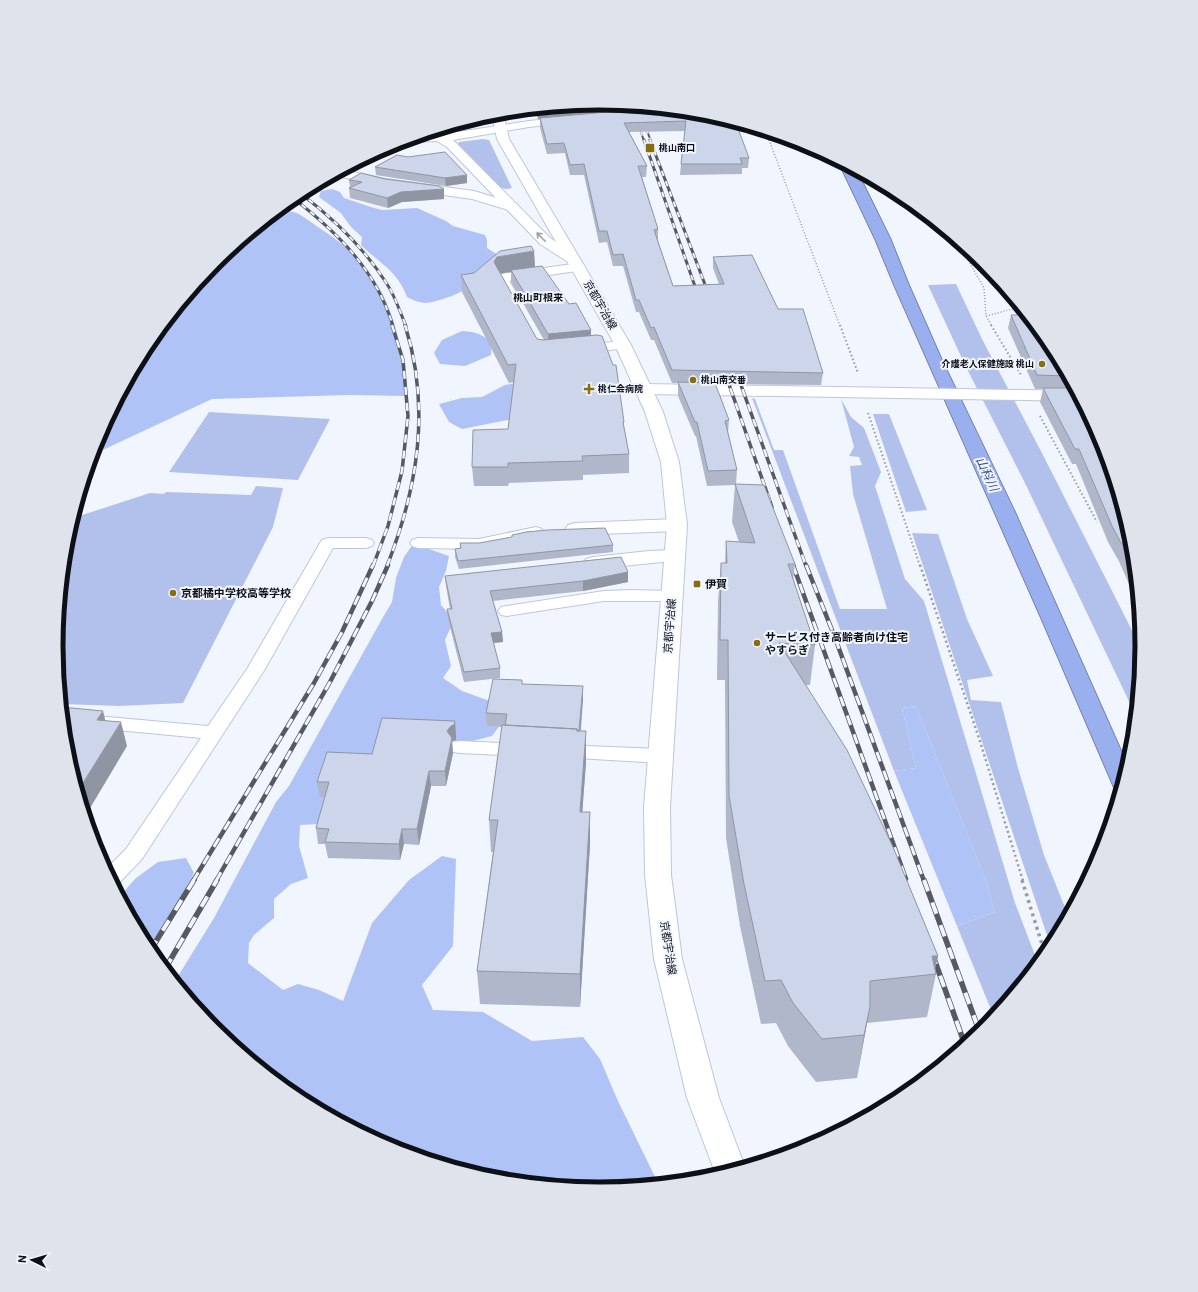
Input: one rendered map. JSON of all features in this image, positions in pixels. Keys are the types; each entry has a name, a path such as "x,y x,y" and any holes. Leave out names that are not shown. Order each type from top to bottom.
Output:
{"main road":[{"path":"439,134 451,136 499,121 529,124 582,119"},
{"name":"京都宇治線","path":"499,121 503,139 623,345 654,412 670,462 676,525 657,807 658,875 668,959 703,1098 728,1166"},
{"path":"437,135 451,144 545,241 576,263"},
{"path":"346,174 386,183 474,195 512,207"},
{"path":"644,389 1073,397"},
{"path":"552,530 676,525"},
{"path":"578,565 649,557 675,556"}],"lane":[{"path":"521,312 502,278 576,263"},
{"path":"573,349 623,345"},
{"path":"418,543 479,544 552,530"},
{"path":"114,874 134,854 256,669 328,543 366,543"},
{"path":"507,610 604,596 672,596"},
{"path":"69,720 214,733"},
{"path":"460,747 660,756"}],"path":[{"path":"768,137 858,373 868,393 868,413 979,738 1043,947"},
{"path":"966,256 984,288 986,316 1023,378"},
{"path":"986,316 1015,308"},
{"path":"1039,414 1097,522"}],"shaded area":[{"path":"483,139 489,140 512,188 501,188 458,144 459,142"},
{"path":"332,189 340,192 344,198 374,208 383,210 417,208 446,221 453,226 485,235 487,240 487,248 503,258 476,282 462,291 429,303 412,300 407,297 403,288 393,274 361,245 362,237 351,227 341,213 319,197 321,191"},
{"path":"286,211 296,213 343,245 361,263 375,281 386,301 394,322 400,345 408,396 349,395 212,399 100,451 118,409 153,348 196,293 220,267 273,221"},
{"path":"956,284 983,341 1135,636 1134,681 1131,706 1024,481 965,365 928,285"},
{"path":"462,331 474,332 487,339 490,343 491,355 465,366 440,364 434,353 442,340"},
{"path":"526,381 512,419 462,429 449,422 439,404 462,398 482,397 505,385"},
{"path":"752,398 755,399 774,450 783,450 840,609 887,609 853,494 850,466 862,465 859,457 849,456 854,447 841,399 851,417 864,428 881,472 875,486 905,579 924,601 1015,903 1036,957 991,1011 957,926 995,912 985,878 916,706 902,708 916,768 894,771"},
{"path":"209,412 330,419 298,480 169,472"},
{"path":"873,414 889,414 927,510 906,512"},
{"path":"256,486 283,488 273,527 183,703 119,706 67,704 63,646 64,611 73,541 79,516 150,493 164,494 166,492 251,495"},
{"path":"912,533 938,534 967,619 993,676 967,680 971,700 1001,702 1018,768 1044,855 1066,909 1048,939"},
{"path":"411,547 423,547 449,556 446,571 439,587 441,605 454,620 445,640 451,666 443,678 462,691 498,704 501,724 492,736 465,743 434,740 374,759 331,803 319,824 300,825 299,846 308,878 291,884 274,899 274,918 254,935 249,943 248,963 283,990 298,984 319,990 343,1001 372,923 409,880 442,856 456,859 453,946 422,985 433,1010 483,1012 532,1041 583,1037 600,1059 618,1101 656,1179 599,1182 564,1181 494,1172 427,1154 394,1141 362,1127 331,1110 301,1092 273,1071 220,1025 178,977 214,918 276,802 289,786 392,602 396,578 404,557"},
{"path":"916,706 985,878 995,912 957,926 894,771 916,768 902,708"},
{"path":"186,858 194,873 175,910 152,942 123,892 136,878 158,862"}],"water":[{"name":"山科川","path":"841,168 861,179 891,239 942,359 1015,511 1124,756 1115,791 894,286 875,240"}],"building":[{"path":"622,111 634,111 704,120 738,128 749,158 740,158 742,164 681,164 686,121 624,123 647,166 638,166 658,229 654,230 673,286 724,284 713,257 752,255 778,309 803,309 823,373 672,370 654,327 651,328 639,300 636,300 623,254 613,255 607,231 599,231 584,164 570,165 564,143 547,144 540,118"},
{"path":"445,152 467,175 445,178 375,167 397,155 408,157"},
{"path":"361,173 385,179 439,186 444,189 401,192 387,198 349,188 362,182 349,180"},
{"path":"531,246 534,251 497,257 494,262 537,339 543,340 597,335 602,336 613,365 616,365 623,422 629,454 582,456 583,461 508,463 508,467 472,467 473,430 508,429 516,364 508,365 461,275 474,273 500,251"},
{"path":"542,266 569,304 576,303 591,330 548,334 511,270"},
{"path":"1011,315 1020,315 1045,348 1062,376 1037,375"},
{"path":"678,382 715,383 729,420 725,421 737,470 708,471 697,422 695,422"},
{"path":"1043,388 1068,388 1080,409 1107,474 1117,507 1127,554 1112,526 1079,449 1075,449"},
{"path":"735,484 764,485 795,564 788,564 815,645 779,643 847,750 893,847 938,956 932,956 936,974 870,981 870,1007 864,1035 822,1039 793,1003 781,980 765,981 744,884 729,796 728,640 720,640 721,563 727,563 726,541 755,543"},
{"path":"605,528 613,545 458,561 455,549 461,548 460,543 479,543 512,537 512,535 526,532"},
{"path":"621,557 628,572 583,581 490,591 502,632 491,633 500,668 464,672 447,609 452,609 445,576"},
{"path":"493,679 522,680 522,684 583,686 579,731 577,731 577,729 505,725 507,714 486,713"},
{"path":"67,707 103,711 97,720 121,722 81,786 73,751"},
{"path":"382,718 455,721 454,725 447,731 452,738 445,771 429,771 417,829 402,829 399,844 325,842 329,829 316,828 329,782 317,782 327,752 372,754"},
{"path":"502,725 577,729 577,731 586,731 580,812 590,812 580,974 477,971 498,820 489,820"}],"railway":[{"path":"634,111 644,141"},
{"path":"643,121 651,141"},
{"path":"644,140 698,295"},
{"path":"650,140 709,295"},
{"path":"305,197 359,246 390,289 406,326"},
{"path":"298,202 310,211 354,254 377,287 393,326"},
{"path":"373,566 388,526 402,471 408,416 403,360 392,325"},
{"path":"387,566 407,507 417,447 419,416 418,386 413,356 405,325"},
{"path":"725,373 772,507"},
{"path":"737,374 806,566"},
{"path":"791,559 794,566"},
{"path":"193,881 314,683 342,632 373,565"},
{"path":"216,881 330,682 372,601 388,565"},
{"path":"793,565 906,879"},
{"path":"806,565 834,635 924,881"},
{"path":"154,945 194,880"},
{"path":"168,964 217,880"},
{"path":"924,880 977,1026"},
{"path":"932,953 963,1039"}],"place":[{"name":"桃山南口","path":"650,148"},
{"name":"介護老人保健施設 桃山","path":"1042,364"},
{"name":"桃山南交番","path":"693,380"},
{"name":"桃仁会病院","path":"589,389"},
{"name":"伊賀","path":"697,584"},
{"name":"京都橘中学校高等学校","path":"173,593"},
{"name":"サービス付き高齢者向け住宅 やすらぎ","path":"757,643"}],"district":[{"name":"桃山町根来","path":"538,297"}]}
